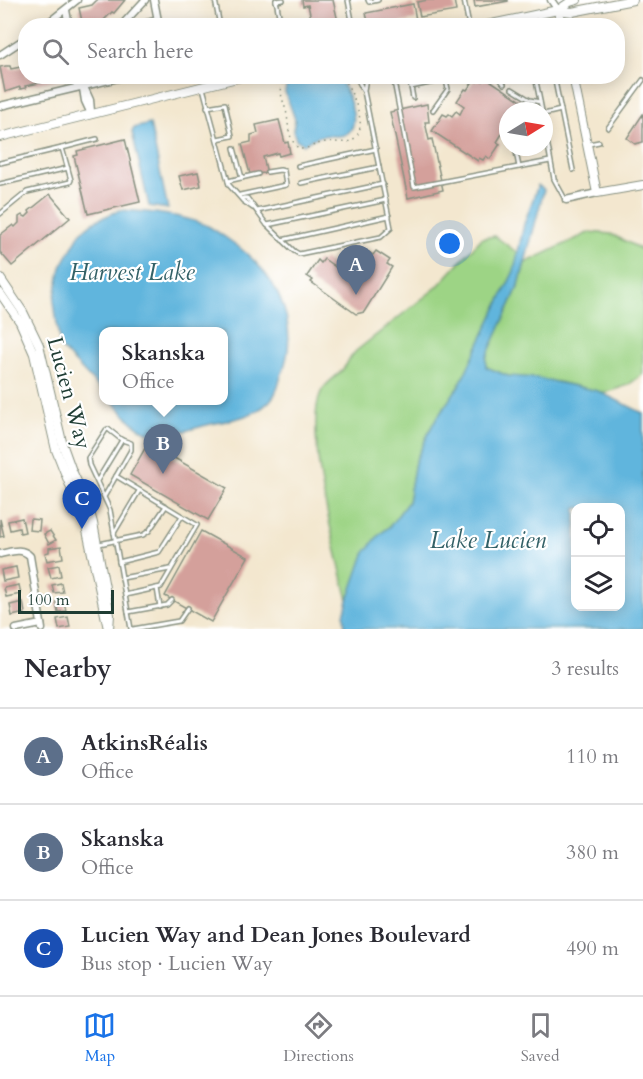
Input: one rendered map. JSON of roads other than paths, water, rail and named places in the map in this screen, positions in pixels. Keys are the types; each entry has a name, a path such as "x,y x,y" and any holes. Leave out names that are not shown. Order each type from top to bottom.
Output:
{"street":[{"path":"55,18 77,0"},
{"path":"128,18 145,0"},
{"path":"154,0 158,18"},
{"path":"551,0 558,10"},
{"path":"557,0 560,18"},
{"path":"558,10 577,0"},
{"path":"519,18 558,10 572,12 633,0"},
{"path":"66,10 68,18"},
{"path":"0,55 18,43"},
{"path":"0,106 92,84"},
{"path":"0,137 210,84"},
{"path":"575,84 597,193"},
{"path":"84,86 85,101 91,114"},
{"path":"566,200 643,186"},
{"name":"Lucien Way","path":"0,278 23,312 39,345 63,446 88,505 109,629"},
{"name":"Lucien Way","path":"0,293 20,322 34,354 56,450 94,544"},
{"path":"0,554 19,550 30,556 42,626 16,629"}],"lane":[{"path":"215,0 218,18"},
{"path":"279,18 276,1 283,0"},
{"path":"348,0 351,18"},
{"path":"368,0 369,2 378,0"},
{"path":"464,0 467,18"},
{"path":"608,128 643,80"},
{"path":"203,86 231,188 299,254 381,237 391,228 364,92 360,84"},
{"path":"364,92 365,84"},
{"path":"395,84 414,187 550,160"},
{"path":"410,84 413,98"},
{"path":"411,87 426,84"},
{"path":"433,110 448,89 447,84"},
{"path":"512,89 530,100 540,102 537,84"},
{"path":"556,84 573,170"},
{"path":"207,107 225,104 232,136 217,139"},
{"path":"553,111 561,110"},
{"path":"0,163 97,139"},
{"path":"587,145 599,142"},
{"path":"0,214 27,192 70,182 63,148"},
{"path":"234,148 242,178"},
{"path":"298,166 376,149"},
{"path":"517,156 519,167"},
{"path":"549,156 554,180 566,200"},
{"path":"301,183 380,167"},
{"path":"0,184 68,168"},
{"path":"241,197 286,185 285,174 282,170 267,172"},
{"path":"228,181 258,174"},
{"path":"255,209 383,184"},
{"path":"267,225 386,200"},
{"path":"282,240 389,216"},
{"path":"104,497 131,450 131,443 122,440 108,429 88,458 97,481 104,497 110,510 132,629 179,621 188,608"},
{"path":"97,481 122,440"},
{"path":"116,476 197,525 161,587 125,595"},
{"path":"114,534 140,491"},
{"path":"94,544 143,535 149,531 165,506"},
{"path":"119,562 159,552 182,516"},
{"path":"122,578 172,569"},
{"path":"157,588 160,607"},
{"path":"128,612 160,607 172,600"}],"water":[{"path":"342,84 352,108 353,124 350,131 344,135 321,136 303,144 296,139 293,130 295,119 285,92 286,86"},
{"path":"150,124 168,209 149,206 132,132 134,128"},
{"name":"Lake Lucien","path":"538,185 544,190 519,285 486,358 486,367 508,376 537,378 598,391 643,413 643,629 345,629 344,615 364,554 408,502 415,462 433,424 460,384 514,271 524,224"},
{"name":"Harvest Lake","path":"120,210 175,216 196,221 225,237 257,264 279,297 286,315 289,335 287,355 279,384 276,393 267,404 252,413 234,419 163,435 149,433 139,427 116,405 228,405 228,327 99,327 99,388 60,347 54,301 61,267 81,232 95,221"}],"place":[{"name":"AtkinsRéalis","path":"356,295"},
{"name":"Skanska","path":"163,474"},
{"name":"Lucien Way and Dean Jones Boulevard","path":"82,529"}]}
